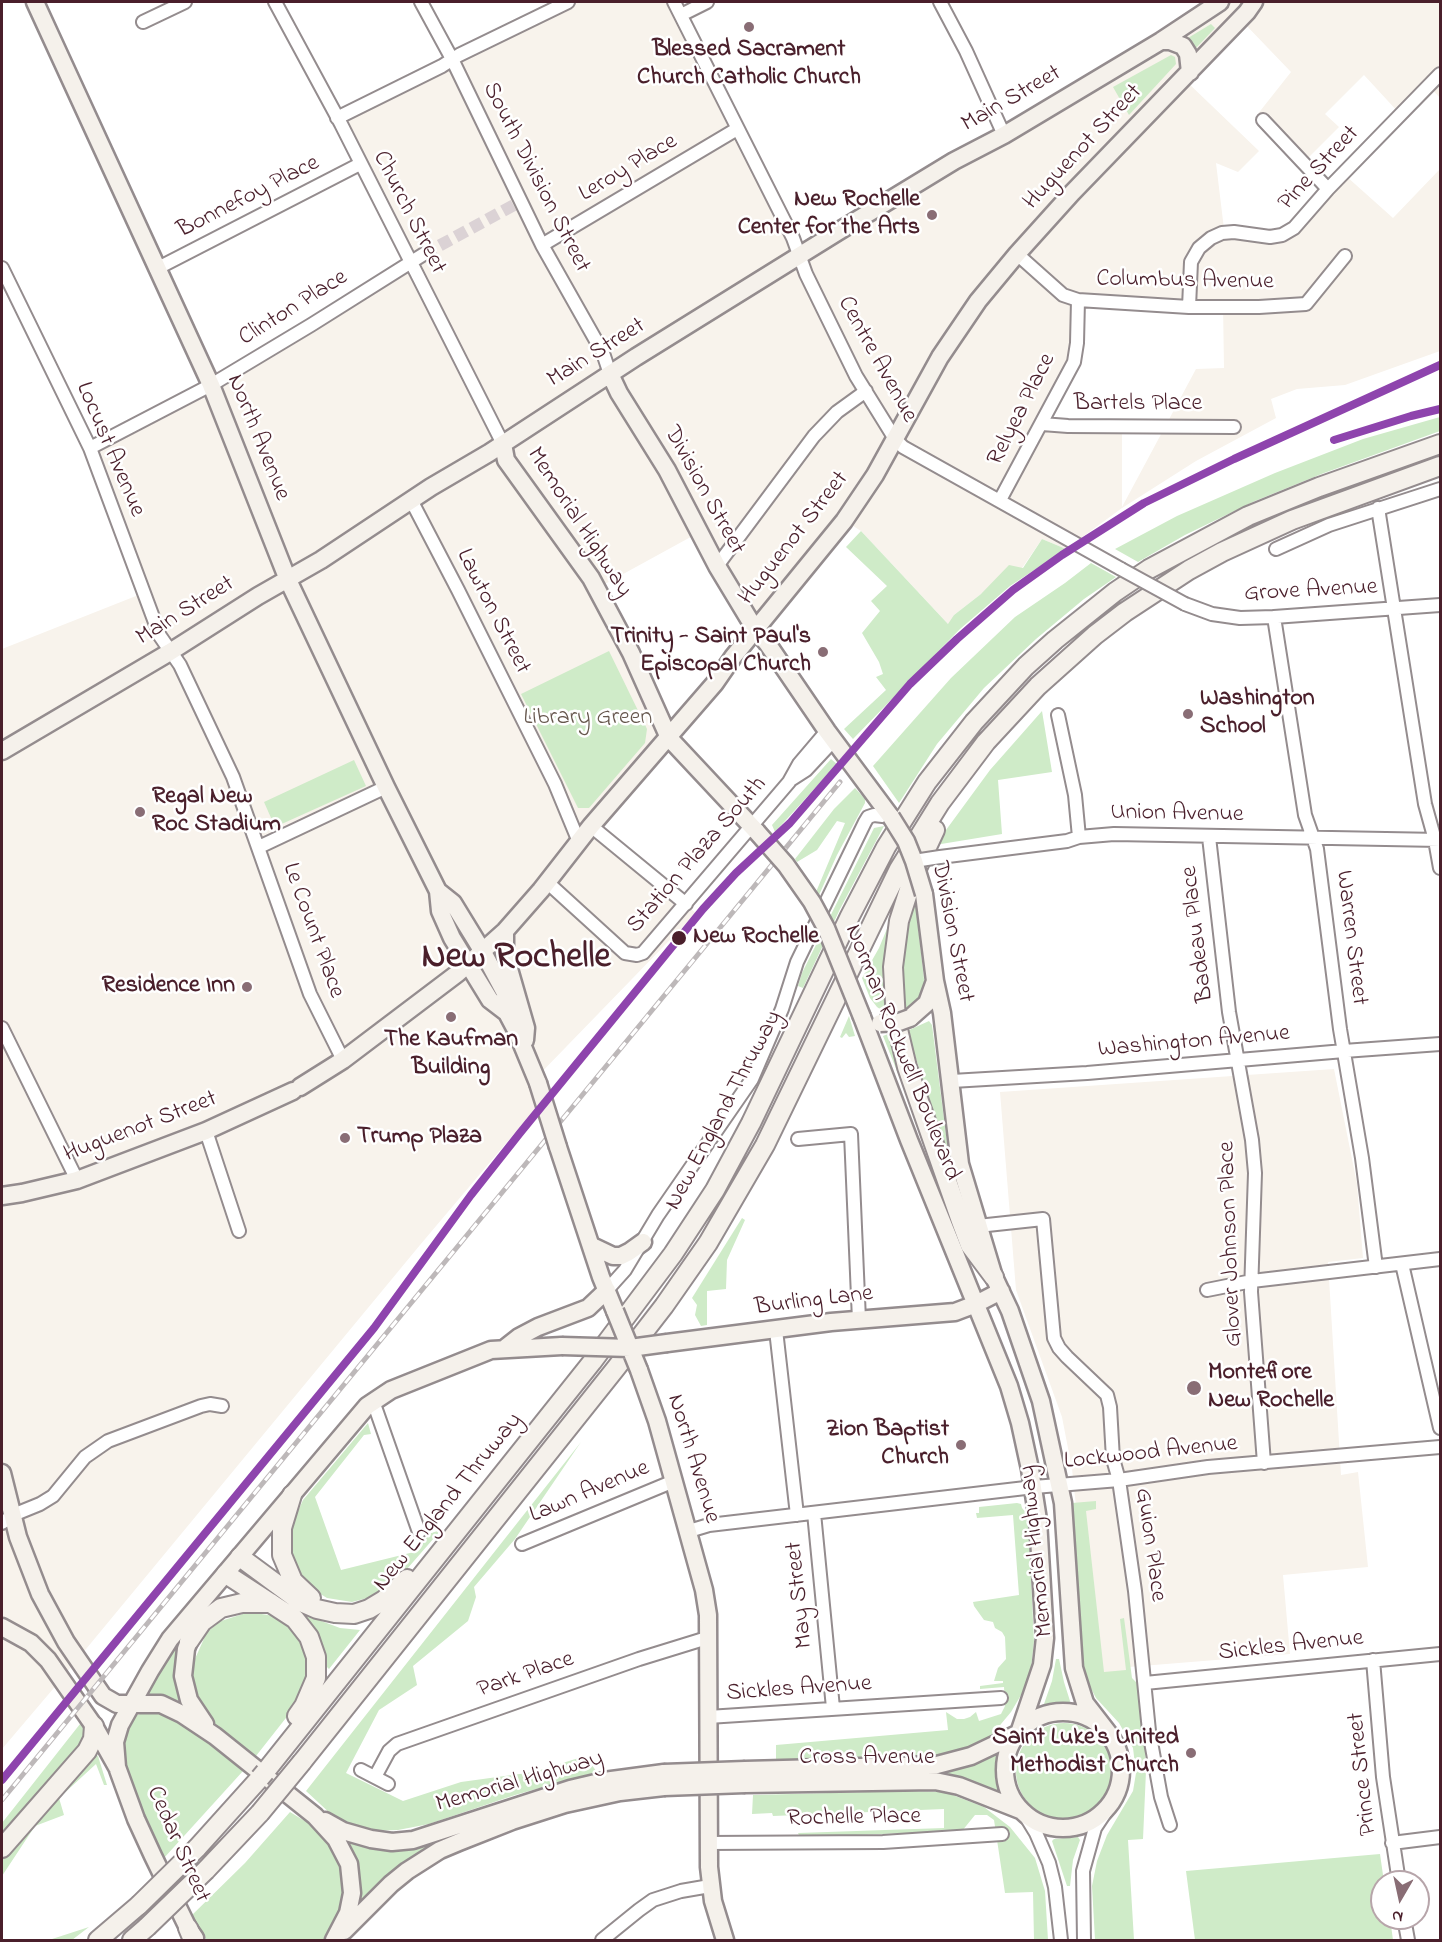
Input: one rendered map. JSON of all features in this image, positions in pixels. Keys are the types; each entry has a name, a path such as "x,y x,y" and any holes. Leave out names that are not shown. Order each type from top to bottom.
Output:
{"highway":[{"name":"New England Thruway","path":"98,1941 139,1905 241,1801 265,1772 280,1745 462,1526 625,1320 694,1223 751,1123 850,916 886,847 933,775 999,693 1084,615 1124,586 1180,551 1248,516 1284,501 1440,444"},
{"name":"New England Thruway","path":"132,1941 142,1934 206,1870 260,1812 302,1762 664,1306 708,1244 765,1145 899,869 940,803 986,742 1038,686 1095,635 1125,612 1189,570 1292,520 1440,466"},
{"path":"986,742 940,821 908,889 901,910 896,942 893,993 899,1036 907,1067 948,1187 970,1245 997,1284"},
{"path":"292,1495 280,1536 285,1564 300,1588 315,1602 335,1614"},
{"path":"240,1557 301,1602 335,1614 354,1614 384,1600 462,1526"},
{"path":"226,1574 295,1619 313,1647 317,1668 313,1688 280,1745"},
{"path":"189,1641 202,1623 221,1608 242,1603 272,1603"},
{"path":"2,1848 87,1751 93,1739 94,1726"}],"main road":[{"name":"North Avenue","path":"34,2 211,385 288,580 438,891 440,911 452,938 490,1000 507,1013"},
{"name":"Main Street","path":"2,751 288,580 799,255 954,160 1004,135 1220,2"},
{"name":"Huguenot Street","path":"2,1196 77,1180 206,1131 296,1089 343,1060 483,952 505,931 548,882 591,826 669,738 844,521 875,476 940,357 978,301 1017,254 1254,2"},
{"path":"1161,40 1170,40 1183,46 1188,54 1190,72"},
{"name":"Division Street","path":"610,374 619,393 668,470 699,527 717,567 755,629 906,841 924,894 935,981 952,1081 960,1164 997,1284"},
{"name":"Memorial Highway","path":"503,444 506,460 591,578 632,653 669,738 754,829"},
{"name":"Norman Rockwell Boulevard","path":"754,829 786,865 813,902 868,1020 885,1079 976,1304"},
{"name":"North Avenue","path":"438,891 453,903 505,993 507,1013 538,1083 591,1246 639,1370 689,1531 708,1615 710,1886 725,1941"},
{"path":"505,931 505,955 526,1028 525,1050"},
{"path":"868,1020 899,1022 910,1018 927,1003 935,981"},
{"path":"591,1246 613,1256 621,1256 643,1242"},
{"name":"Memorial Highway","path":"997,1284 1021,1339 1041,1401 1056,1466 1065,1524 1074,1668 1085,1703 1109,1734"},
{"name":"Burling Lane","path":"504,1349 562,1346 630,1348 859,1320 955,1312 976,1304 997,1284"},
{"path":"117,1767 116,1736 131,1704 160,1655 181,1625 373,1401 391,1390 480,1354 504,1349 519,1337 588,1308 607,1290"},
{"name":"Memorial Highway","path":"976,1304 1009,1386 1020,1423 1034,1487 1038,1520 1045,1638 1042,1665 1018,1733"},
{"path":"2,1473 7,1519 18,1537 33,1576 66,1642 104,1696 113,1703 166,1705 182,1714 215,1736 315,1816 341,1847 351,1874 352,1893 348,1913 334,1941"},
{"path":"213,1590 189,1641 183,1667 186,1692 193,1708 215,1736"},
{"path":"2,1627 31,1643 48,1660 94,1726 117,1767"},
{"path":"1065,1712 1090,1719 1109,1734 1119,1755 1121,1771 1119,1787 1108,1807 1094,1820 1070,1828 1045,1826 1022,1812 1008,1790 1005,1774 1006,1757 1018,1733 1039,1717 1065,1712"},
{"name":"Cross Avenue","path":"745,1777 937,1765 971,1756 1018,1733"},
{"name":"Cedar Street","path":"117,1767 141,1831 193,1936"},
{"name":"Memorial Highway","path":"315,1816 343,1831 362,1837 382,1841 403,1841 431,1835 526,1802 604,1781 745,1777"},
{"name":"Cross Avenue","path":"745,1777 935,1781 959,1786 1022,1812"},
{"name":"Memorial Highway","path":"334,1941 391,1884 440,1850 476,1834 546,1809 664,1780"}],"street":[{"path":"143,22 185,2"},
{"name":"Church Street","path":"275,2 337,118 503,444"},
{"name":"South Division Street","path":"421,2 452,59 517,203 603,353 610,374"},
{"path":"337,118 568,2"},
{"name":"Centre Avenue","path":"674,2 793,238 806,274 856,376 895,439 903,447 1185,604"},
{"path":"681,15 707,2"},
{"path":"940,2 966,51 1004,135"},
{"name":"Pine Street","path":"1189,307 1191,262 1199,248 1211,238 1222,233 1234,232 1258,237 1282,235 1294,228 1328,189 1440,74"},
{"path":"1263,120 1328,189"},
{"name":"Leroy Place","path":"542,245 737,129"},
{"name":"Bonnefoy Place","path":"156,269 360,164"},
{"name":"Clinton Place","path":"90,448 211,385 424,254"},
{"name":"Columbus Avenue","path":"1017,254 1063,295 1078,300 1189,307 1306,304 1345,256"},
{"name":"Locust Avenue","path":"2,268 90,448 160,636 170,652"},
{"name":"Relyea Place","path":"1000,500 1074,362 1078,300"},
{"path":"717,567 814,436 837,412 866,391"},
{"name":"Bartels Place","path":"1042,424 1234,427"},
{"path":"1276,549 1329,525 1440,489"},
{"name":"Lawton Street","path":"411,500 555,784 579,842"},
{"path":"1378,508 1425,804 1438,840 1440,868"},
{"name":"Grove Avenue","path":"1185,604 1198,610 1227,617 1274,617 1440,605"},
{"name":"Warren Street","path":"1274,617 1305,814 1317,849 1376,1267"},
{"name":"Le Count Place","path":"170,652 180,665 227,762 310,994 343,1060"},
{"path":"1058,715 1075,795 1079,837"},
{"name":"Station Plaza South","path":"548,882 625,952 637,955 647,950 754,829 789,782 806,770 834,740"},
{"path":"259,847 386,787"},
{"path":"607,1290 625,1270 657,1215 752,1079 778,1020 797,962 868,817 874,815 891,817"},
{"path":"591,826 686,904"},
{"name":"Union Avenue","path":"914,861 1114,834 1438,840"},
{"name":"Badeau Place","path":"1209,837 1237,1061"},
{"path":"2,1029 77,1180"},
{"name":"Washington Avenue","path":"952,1081 1087,1074 1440,1044"},
{"name":"Glover Johnson Place","path":"1237,1061 1252,1140 1255,1173 1252,1281 1264,1462"},
{"path":"206,1131 239,1231"},
{"path":"798,1139 851,1134 859,1320"},
{"name":"Guion Place","path":"978,1226 1043,1219 1054,1338 1067,1357 1107,1395 1110,1407 1113,1459 1119,1480 1135,1591 1155,1769 1170,1825"},
{"path":"1207,1290 1252,1281 1440,1259"},
{"path":"1402,1264 1440,1428"},
{"name":"May Street","path":"776,1330 797,1515"},
{"path":"373,1401 419,1532"},
{"path":"7,1519 53,1496 86,1457 108,1441 201,1406 210,1404 222,1406"},
{"name":"Lockwood Avenue","path":"689,1531 709,1525 1034,1487 1119,1480 1208,1467 1440,1447"},
{"name":"Lawn Avenue","path":"522,1544 674,1480"},
{"name":"May Street","path":"814,1514 833,1708"},
{"name":"Park Place","path":"375,1777 389,1751 397,1744 639,1659 707,1638"},
{"name":"Sickles Avenue","path":"1145,1683 1440,1654"},
{"name":"Prince Street","path":"1374,1660 1383,1778 1397,1870"},
{"name":"Sickles Avenue","path":"708,1717 1001,1698"},
{"path":"361,1770 388,1784"},
{"path":"1084,1941 1083,1871 1095,1828 1108,1807"},
{"path":"1022,1812 1036,1833 1049,1863 1060,1941"},
{"name":"Rochelle Place","path":"708,1843 883,1842 1002,1834"},
{"path":"1392,1843 1440,1837"},
{"path":"602,1941 653,1900 681,1891 710,1886"}],"shaded area":[{"path":"561,2 671,2 800,258 1220,2 1440,2 1440,98 1427,84 1399,113 1364,75 1325,114 1339,127 1305,161 1257,115 1291,72 1243,22 1185,80 1259,151 1238,172 1216,163 1224,229 1273,239 1346,176 1393,218 1440,169 1440,351 1345,385 1297,389 1271,399 1276,418 1196,461 1122,508 1066,549 1042,539 1022,568 981,594 954,615 950,626 861,531 847,522 757,629 698,533 594,590 666,737 588,825 696,913 534,1080 540,1103 2,1749 2,649 141,594 85,446 213,380 405,259 339,114","holes":["1082,297 1223,304 1224,368 1196,369 1122,507 1122,424 1049,420 1077,360"]},
{"name":"Montefiore New Rochelle","path":"1334,1069 1357,1184 1363,1258 1328,1262 1341,1475 1358,1472 1368,1567 1283,1575 1290,1654 1129,1667 1130,1680 1095,1683 1072,1469 1062,1417 1016,1290 1000,1092"}],"green space":[{"path":"1211,24 1215,28 1195,49 1188,38"},
{"path":"1171,55 1175,57 1176,64 1129,115 1113,87"},
{"path":"1440,417 1440,431 1255,501 1185,535 1138,562 1115,549 1177,516 1275,473 1363,439"},
{"path":"861,531 948,624 954,615 981,594 1009,565 1023,568 1042,539 1066,549 1010,586 960,629 853,739 844,729 886,690 876,677 883,674 879,662 862,633 880,611 871,601 887,586 846,547"},
{"path":"1091,563 1116,577 1084,599 1036,639 984,688 937,744 899,803 873,766 951,678 1015,617"},
{"name":"Library Green","path":"609,651 647,729 645,743 589,808 578,808 521,694"},
{"path":"1042,711 1052,772 998,780 1002,834 935,845 990,770"},
{"path":"831,759 837,764 775,832 772,825"},
{"path":"354,760 366,786 275,827 264,802"},
{"path":"855,788 865,799 865,803 819,895 816,892 845,823 837,821 817,850 797,862 795,859 834,809"},
{"path":"884,826 840,909 803,988 798,986 802,973 874,828"},
{"path":"915,900 925,988 920,1001 902,1013 900,971 904,934"},
{"path":"891,919 889,950 928,1149 883,1036 888,1034 887,1014 870,998 862,978 879,948"},
{"path":"849,1016 855,1036 849,1037 846,1033 842,1038 840,1037"},
{"path":"929,1021 932,1025 950,1166 947,1167 940,1132 907,1031"},
{"path":"742,1218 745,1220 727,1260 726,1289 707,1291 707,1325 701,1326 695,1315 697,1305 692,1298"},
{"path":"368,1423 371,1434 364,1435 315,1497 341,1570 414,1552 431,1533 441,1530 400,1577 375,1596 352,1602 327,1598 309,1587 295,1568 289,1547 290,1529 303,1500"},
{"path":"581,1442 515,1539 474,1587 476,1597 468,1621 413,1666 417,1685 379,1710 346,1773 403,1801 461,1782 534,1772 585,1756 597,1772 515,1795 429,1824 398,1830 367,1831 333,1816 306,1791"},
{"path":"1096,1501 1096,1509 1086,1511 1104,1672 1126,1670 1120,1619 1124,1618 1132,1678 1144,1690 1146,1771 1143,1839 1128,1840 1134,1940 1095,1940 1092,1886 1097,1861 1107,1835 1133,1791 1136,1773 1133,1748 1119,1723 1096,1698 1084,1675 1071,1506 1072,1503"},
{"path":"1021,1504 1028,1515 1034,1641 1031,1669 1024,1690 1011,1712 991,1736 966,1749 932,1757 776,1762 776,1745 948,1730 946,1712 957,1719 964,1719 976,1712 979,1721 1001,1714 1005,1706 1004,1687 980,1689 980,1686 1003,1683 1003,1681 994,1681 998,1668 1006,1659 1005,1637 995,1628 993,1622 984,1620 973,1602 1019,1595 1013,1515 977,1518 976,1513 979,1513 979,1507"},
{"path":"249,1612 274,1616 296,1630 306,1649 310,1670 293,1709 256,1756 217,1726 195,1700 190,1682 194,1661 207,1632 221,1621"},
{"path":"308,1616 340,1628 360,1630 329,1669 324,1664 305,1620"},
{"path":"180,1638 182,1701 151,1697 145,1694"},
{"path":"1056,1659 1059,1659 1070,1701 1069,1704 1057,1703 1045,1706 1044,1704 1052,1681"},
{"path":"151,1711 176,1717 243,1771 164,1858 152,1834 122,1753 126,1728 137,1715"},
{"path":"1064,1723 1082,1727 1098,1737 1108,1753 1112,1771 1108,1789 1098,1805 1082,1815 1064,1819 1046,1815 1030,1805 1020,1789 1016,1771 1020,1753 1030,1737 1046,1727"},
{"path":"80,1724 84,1730 85,1739 80,1749 2,1838 2,1823"},
{"path":"996,1754 998,1756 996,1774 1000,1793 996,1795 939,1775 939,1772 968,1766"},
{"path":"96,1755 107,1785 104,1785 96,1764 59,1798 64,1815 35,1826 2,1876 2,1860 43,1810"},
{"path":"945,1792 984,1807 1010,1827 1035,1858 1045,1891 1048,1940 1034,1940 1033,1892 1005,1893 994,1820 987,1815 975,1815 962,1831 800,1837 798,1833 944,1828 944,1809 773,1816 772,1813 752,1814 753,1795"},
{"path":"290,1812 318,1829 333,1847 343,1870 345,1893 341,1910 330,1934 323,1940 207,1940 190,1917 245,1863"},
{"path":"452,1834 454,1838 360,1904 359,1866 347,1840"},
{"path":"1078,1837 1080,1840 1073,1860 1070,1886 1067,1886 1052,1841"},
{"path":"1380,1854 1382,1870 1370,1870 1370,1930 1392,1930 1393,1940 1195,1940 1186,1871"},
{"path":"89,1927 72,1940 49,1940"}],"tunnel":[{"path":"424,254 514,205"}],"railway":[{"path":"2,1800 840,782"}],"transit line":[{"path":"2,1780 374,1328 471,1195 703,909 736,873 790,823 910,684 1013,590 1062,555 1144,503 1234,459 1440,365"},
{"path":"1334,440 1440,409"}],"place":[{"name":"Blessed Sacrament Church Catholic Church","path":"749,27"},
{"name":"New Rochelle Center for the Arts","path":"932,215"},
{"name":"Trinity - Saint Paul's Episcopal Church","path":"823,652"},
{"name":"Washington School","path":"1188,714"},
{"name":"Regal New Roc Stadium","path":"140,812"},
{"name":"New Rochelle","path":"679,938"},
{"name":"Residence Inn","path":"247,987"},
{"name":"The Kaufman Building","path":"451,1017"},
{"name":"Trump Plaza","path":"345,1138"},
{"name":"Montefiore New Rochelle","path":"1194,1388"},
{"name":"Zion Baptist Church","path":"961,1445"},
{"name":"Saint Luke's United Methodist Church","path":"1191,1753"}],"district":[{"name":"New Rochelle","path":"516,960"}]}
